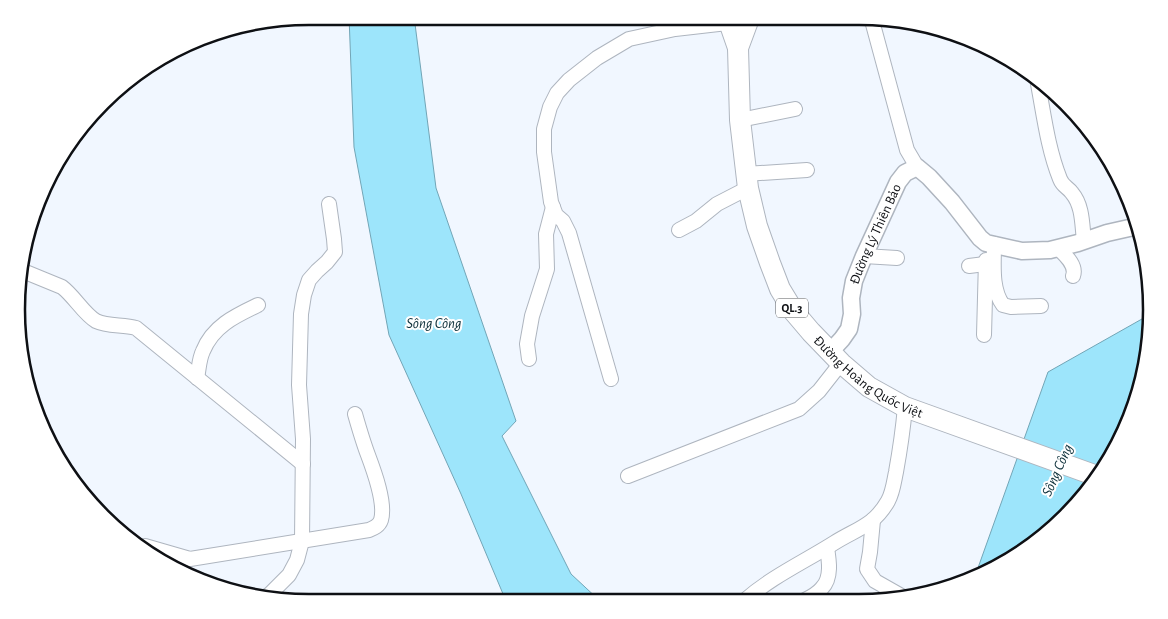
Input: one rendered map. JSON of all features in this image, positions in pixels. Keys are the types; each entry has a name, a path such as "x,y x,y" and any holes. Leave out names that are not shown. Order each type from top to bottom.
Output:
{"highway":[{"name":"Đường Hoàng Quốc Việt","path":"739,25 740,120 746,181 760,236 780,289 794,312 835,358 869,387 905,407 1091,474"}],"main road":[{"path":"916,167 929,177 952,202 980,238 990,244 1022,251 1050,250 1131,228"},
{"name":"Đường Lý Thiên Bảo","path":"835,358 842,339 849,329 854,281 864,256 898,182 906,173 916,167"}],"street":[{"path":"611,379 569,233 563,221 556,215 550,202 544,152 544,129 550,107 557,93 569,80 597,58 629,39 701,25"},
{"path":"873,26 907,150 916,167"},
{"path":"1039,90 1049,142 1060,180 1071,191 1081,209 1084,241"},
{"path":"740,120 795,109"},
{"path":"679,230 696,221 746,181 807,170"},
{"path":"272,592 289,575 297,560 302,541 303,439 299,385 301,314 309,280 334,252 329,204"},
{"path":"529,359 527,344 532,316 547,270 546,234 553,207"},
{"path":"984,335 986,264 990,244"},
{"path":"990,244 995,284 999,300 1003,305 1011,307 1041,306"},
{"path":"1058,248 1073,267 1074,272 1072,276"},
{"path":"864,256 897,258"},
{"path":"969,266 986,264"},
{"path":"27,273 62,286 96,321 136,328 303,464"},
{"path":"197,378 202,352 209,338 224,322 258,305"},
{"path":"628,476 800,409 819,391 835,358"},
{"path":"752,594 775,578 866,526 873,520 889,500 893,486 902,438 905,407"},
{"path":"156,549 190,559 369,530 375,527 379,523 381,511 376,476 355,414"},
{"path":"873,520 867,569 875,581 895,592"},
{"path":"814,594 822,588 826,582 829,559 827,548"}],"water":[{"name":"Sông Công","path":"349,25 415,25 436,188 516,421 502,436 571,574 592,594 503,594 461,494 389,335 354,147"},
{"name":"Sông Công","path":"1143,319 1138,365 1128,401 1114,435 1095,468 1060,511 1032,535 1001,556 978,567 1048,372"}]}
